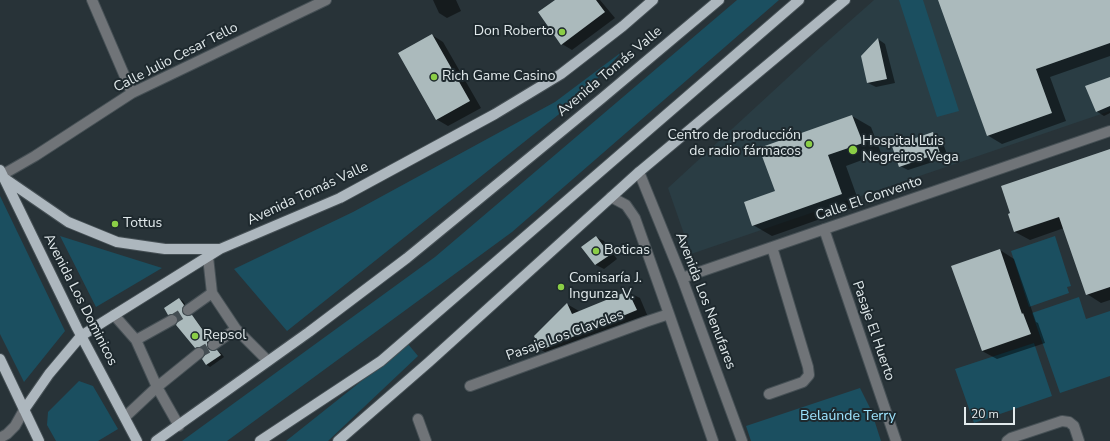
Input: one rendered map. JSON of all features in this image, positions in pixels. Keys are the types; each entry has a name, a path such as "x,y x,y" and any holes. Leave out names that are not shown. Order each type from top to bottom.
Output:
{"main road":[{"name":"Avenida Tomás Valle","path":"24,410 49,374 81,336 220,249 340,198 495,114 561,74 623,26 653,0"},
{"name":"Avenida Tomás Valle","path":"156,441 309,332 407,258 719,0"},
{"path":"260,441 381,361 799,0"},
{"path":"338,441 429,362 639,172 845,0"},
{"path":"2,174 68,222 117,242 165,249 220,249"},
{"name":"Avenida Los Dominicos","path":"2,174 81,336 137,441"},
{"path":"0,359 39,441"}],"street":[{"path":"92,0 132,93"},
{"name":"Calle Julio Cesar Tello","path":"2,174 35,156 132,93 326,0"},
{"name":"Calle El Convento","path":"682,278 1110,131"},
{"name":"Avenida Los Nenufares","path":"639,172 682,278 742,441"},
{"path":"611,197 626,205 635,218 669,314 710,440"},
{"name":"Pasaje El Huerto","path":"824,229 896,441"},
{"path":"769,394 803,382 809,375 808,367 772,247"},
{"path":"208,257 212,293 236,329 268,361"},
{"path":"188,310 212,293"},
{"name":"Pasaje Los Claveles","path":"470,386 669,314"},
{"path":"114,315 136,340 157,387 179,426"},
{"path":"136,340 172,320"},
{"path":"213,345 236,329"},
{"path":"124,417 198,353"},
{"name":"Avenida Tomás Valle","path":"0,438 7,434 15,426 24,410"},
{"path":"418,419 426,441"},
{"path":"1007,441 1011,438 1062,421 1069,422 1074,426 1079,441"}],"shaded area":[{"name":"Hospital Luis Negreiros Vega","path":"874,0 1110,0 1110,111 691,254 668,188"}],"green space":[{"path":"737,0 779,0 512,232 227,441 182,441 435,257"},
{"path":"899,0 923,0 959,111 937,117"},
{"path":"623,51 578,99 287,331 234,269 353,212 555,102"},
{"path":"0,196 65,331 24,382 0,334"},
{"path":"60,236 162,268 96,307"},
{"path":"1055,236 1071,286 1067,287 1069,293 1029,307 1011,251"},
{"path":"1079,297 1086,319 1110,311 1110,376 1060,393 1032,313"},
{"path":"1034,343 1052,396 974,423 955,369"},
{"path":"408,344 418,356 328,441 286,441"},
{"path":"79,381 93,386 118,429 98,441 56,441 47,425 48,412"},
{"name":"Belaúnde Terry","path":"860,388 871,410 881,441 751,441 746,426"}],"building":[{"path":"555,0 596,0 605,12 561,45 538,12"},
{"path":"938,0 1110,0 1110,43 1036,69 1052,113 987,136"},
{"name":"Rich Game Casino","path":"432,34 470,101 436,120 398,53"},
{"path":"878,38 887,79 867,83 861,56"},
{"path":"1110,77 1110,106 1096,112 1085,86"},
{"path":"852,115 863,143 828,155 842,194 752,226 744,202 775,191 759,148"},
{"path":"933,132 940,153 899,167 892,146"},
{"path":"1110,149 1110,287 1086,295 1059,217 1014,232 1008,214 1010,213 1001,186"},
{"name":"Boticas","path":"596,236 610,255 595,265 581,247"},
{"path":"1000,249 1022,314 1023,313 1031,334 982,351 951,266"},
{"path":"628,291 637,310 541,350 534,336 567,303 572,314"},
{"path":"179,298 184,305 182,310 183,314 188,316 192,315 210,340 207,342 208,349 213,351 217,350 221,355 206,365 202,359 205,355 204,349 202,347 195,348 176,325 178,320 177,317 172,314 168,315 164,308"}],"tunnel":[{"path":"172,320 188,310"},
{"path":"199,353 213,345"}],"place":[{"name":"Don Roberto","path":"562,32"},
{"name":"Rich Game Casino","path":"434,77"},
{"name":"Centro de producción de radio fármacos","path":"809,144"},
{"name":"Hospital Luis Negreiros Vega","path":"853,150"},
{"name":"Tottus","path":"115,224"},
{"name":"Boticas","path":"596,251"},
{"name":"Comisaría J. Ingunza V.","path":"561,287"},
{"name":"Repsol","path":"195,336"}]}
